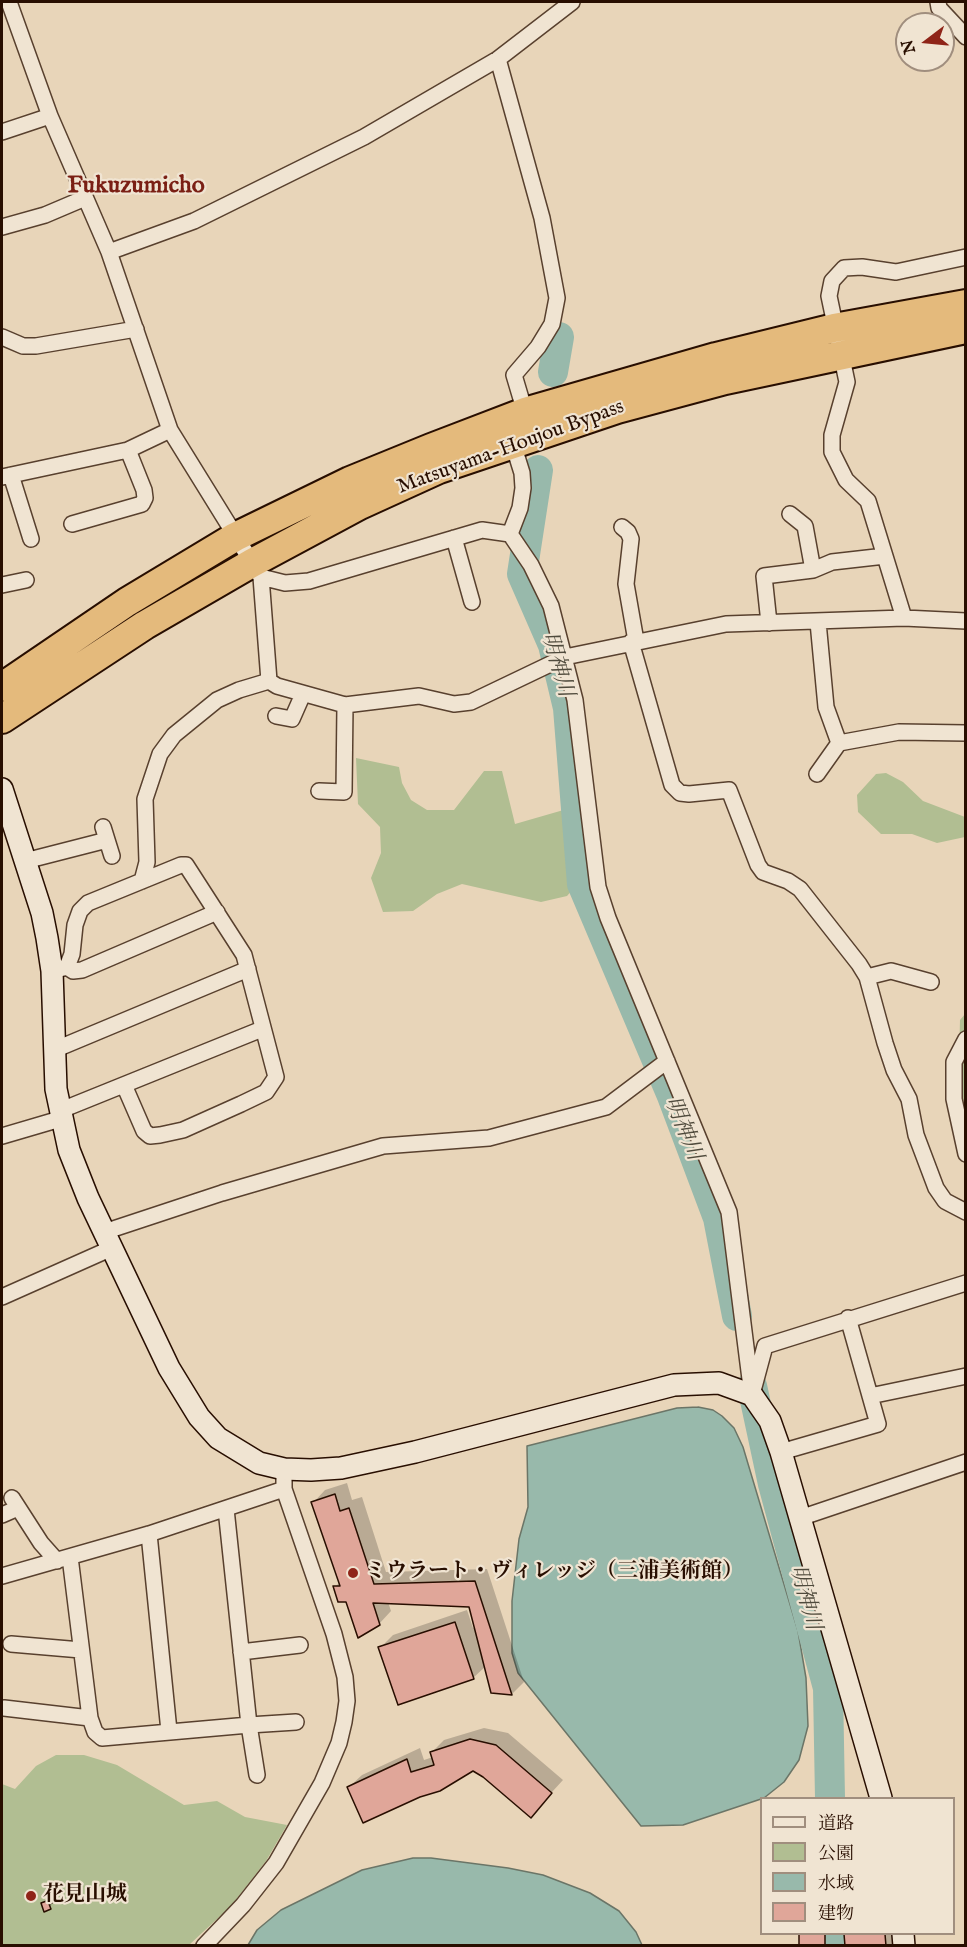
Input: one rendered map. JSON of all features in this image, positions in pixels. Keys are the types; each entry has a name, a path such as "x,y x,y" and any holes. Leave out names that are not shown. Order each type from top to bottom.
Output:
{"highway":[{"name":"Matsuyama-Houjou Bypass","path":"2,687 127,602 235,537 350,481 525,412 610,386 834,328 966,304"},
{"name":"Matsuyama-Houjou Bypass","path":"2,719 145,625 256,570 360,505 439,469 639,403 725,380 966,329"}],"street":[{"path":"9,2 50,116 109,252 170,430 256,570 269,681"},
{"path":"109,252 194,221 265,188 364,137 498,59 573,2"},
{"path":"939,2 939,8 966,37"},
{"path":"498,59 542,218 557,298 552,324 538,347 514,375 525,412"},
{"path":"2,132 50,116"},
{"path":"2,227 45,215 85,198"},
{"path":"904,618 868,501 846,480 832,452 832,435 847,382 829,296 832,281 844,268 862,267 896,272 966,257"},
{"path":"2,336 23,346 36,346 136,330"},
{"path":"31,539 6,476 128,450 170,430"},
{"path":"510,534 520,508 523,488 513,444"},
{"path":"72,524 142,504 145,498 144,490 128,450"},
{"path":"790,514 805,526 813,570"},
{"path":"621,528 628,532 631,539 626,584 634,641 672,784 680,793 689,794 729,790 758,865 763,872 788,880 800,889 867,977 891,1061 909,1099 916,1136 936,1188 945,1201 966,1212"},
{"path":"256,570 285,583 309,581 482,530 510,534 531,565 551,606 575,700 598,886 608,918 729,1212 752,1395 770,1421 781,1452 881,1797"},
{"path":"454,538 472,602"},
{"path":"769,623 764,576 813,570 832,562 885,556"},
{"path":"2,585 26,580"},
{"path":"141,880 147,861 144,799 160,754 174,735 217,700 239,690 269,681 303,694 345,705 419,696 454,704 471,702 565,657 634,641 726,624 904,618 966,621"},
{"path":"818,622 826,707 839,743"},
{"path":"276,716 292,719 303,694"},
{"path":"319,791 344,792 345,705"},
{"path":"817,774 839,743 899,732 966,733"},
{"path":"2,789 59,969 54,1050 60,1115 69,1150 108,1240 169,1368 199,1417 218,1438 284,1479 334,1634 345,1677 347,1701 344,1722 339,1743 322,1783 276,1863 243,1905 204,1946"},
{"path":"25,861 105,833 112,856"},
{"path":"59,969 72,954 75,925 80,911 88,903 141,880 186,865 244,955 262,1029 275,1068 273,1084 266,1092 183,1130 150,1136 144,1131 124,1085"},
{"path":"59,969 82,970 217,912"},
{"path":"54,1050 248,969"},
{"path":"867,977 891,971 931,982"},
{"path":"2,1136 60,1115 124,1085 262,1029"},
{"path":"966,1039 954,1062 954,1099 966,1154"},
{"path":"2,1297 108,1240 222,1192 383,1146 489,1138 606,1107 667,1061"},
{"path":"752,1395 765,1346 848,1318 966,1283"},
{"path":"781,1452 878,1424 848,1318"},
{"path":"870,1396 966,1376"},
{"path":"2,1576 226,1509 284,1479 383,1459 674,1385 719,1383 752,1395"},
{"path":"800,1518 966,1462"},
{"path":"2,1515 15,1503 41,1544 63,1559 81,1650 90,1718 95,1732 102,1738 296,1722"},
{"path":"226,1509 249,1725 257,1775"},
{"path":"148,1534 169,1731"},
{"path":"11,1644 81,1650"},
{"path":"241,1652 300,1645"},
{"path":"4,1708 90,1718"}],"green space":[{"path":"356,758 399,767 402,783 411,800 427,810 454,810 484,771 502,771 515,824 567,809 575,887 567,896 541,902 462,884 437,894 413,911 383,912 371,878 381,853 380,827 358,804"},
{"path":"886,773 903,782 923,801 965,817 965,837 937,843 912,834 881,834 858,812 857,795 876,774"},
{"path":"965,1014 965,1115 959,1060 960,1020"},
{"path":"56,1755 84,1755 117,1765 184,1805 217,1801 245,1817 287,1825 266,1861 231,1906 189,1945 2,1945 2,1784 15,1789 36,1766"}],"water":[{"path":"698,1407 713,1410 734,1428 743,1447 798,1631 806,1678 808,1726 799,1760 784,1782 765,1797 683,1825 641,1826 518,1673 512,1653 512,1601 519,1539 528,1507 527,1446 677,1408"},
{"path":"413,1858 431,1858 508,1868 543,1875 590,1893 619,1911 636,1932 642,1945 248,1945 257,1930 281,1910 362,1870"}],"building":[{"path":"335,1494 340,1511 349,1508 374,1584 475,1581 512,1695 491,1693 469,1607 373,1603 380,1625 358,1638 346,1602 338,1602 333,1586 340,1586 311,1502"},
{"path":"455,1622 474,1679 398,1705 378,1647"},
{"path":"470,1739 496,1745 552,1793 531,1818 473,1771 440,1791 420,1797 363,1823 347,1787 407,1759 411,1772 434,1765 430,1752"},
{"path":"52,1899 54,1902 49,1904 51,1909 44,1912 41,1903"},
{"path":"799,1935 825,1935 825,1946 799,1946"},
{"path":"844,1935 885,1935 886,1946 845,1946"}],"waterway":[{"name":"明神川","path":"553,372 559,337"},
{"name":"明神川","path":"538,470 522,574 553,645 568,708 582,884 672,1096 718,1218 737,1316"},
{"name":"明神川","path":"752,1386 773,1484 828,1688 830,1797"},
{"name":"明神川","path":"834,1935 834,1946"}],"place":[{"name":"ミウラート・ヴィレッジ（三浦美術館）","path":"353,1573"},
{"name":"花見山城","path":"31,1896"}],"district":[{"name":"Fukuzumicho","path":"136,187"}]}
